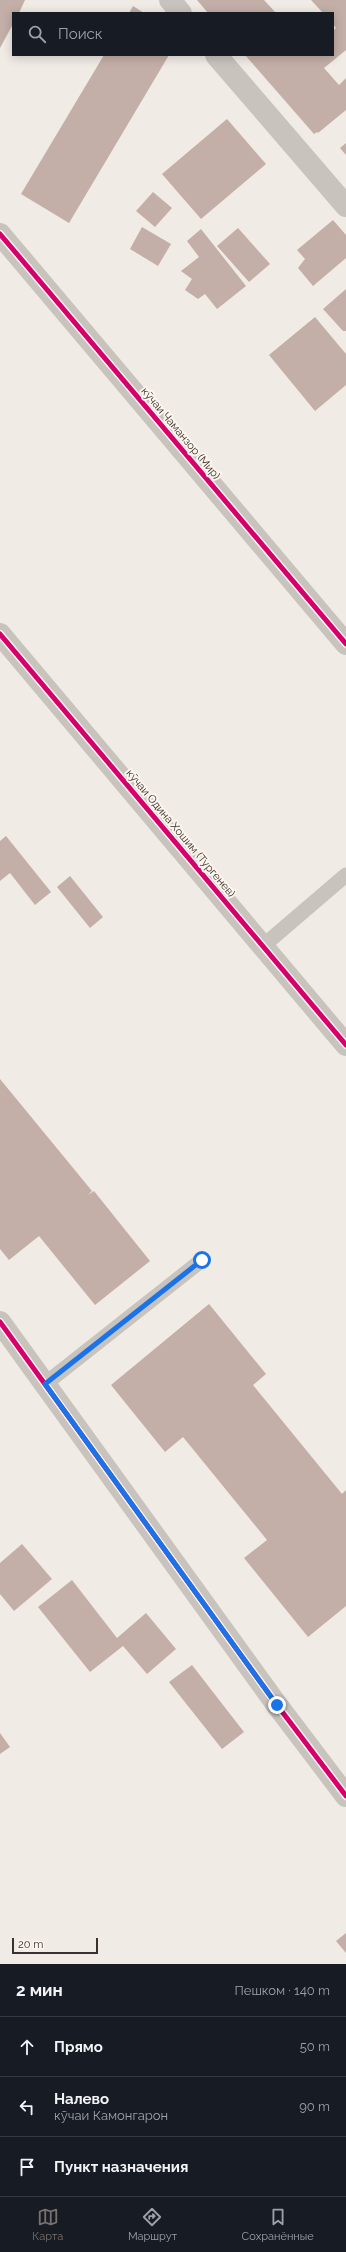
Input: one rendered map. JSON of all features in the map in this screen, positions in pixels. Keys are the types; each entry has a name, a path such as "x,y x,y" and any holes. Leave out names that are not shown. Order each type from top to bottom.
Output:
{"street":[{"path":"170,0 180,12"},
{"path":"217,56 346,206"},
{"name":"кӯчаи Чаманзор (Мир)","path":"0,234 346,644"},
{"name":"кӯчаи Одина Хошим (Тургенев)","path":"0,634 346,1045"},
{"path":"0,1322 277,1705 346,1796"}],"lane":[{"path":"263,946 346,875"},
{"path":"45,1384 202,1260"}],"building":[{"path":"0,0 25,0 19,12 12,12 12,26 0,48"},
{"path":"197,0 264,0 275,12 207,12"},
{"path":"311,0 346,0 346,50 324,68 339,85 346,78 346,110 318,133 317,132 314,134 246,56 334,56 334,30 336,28 334,25 334,12 322,12"},
{"path":"133,6 142,12 130,12"},
{"path":"103,56 168,56 69,223 21,194"},
{"path":"227,119 266,164 201,219 162,174"},
{"path":"346,143 346,155 340,148"},
{"path":"153,192 172,208 155,227 136,211"},
{"path":"333,220 346,235 346,258 313,286 298,268 305,259 297,250"},
{"path":"142,227 171,244 158,266 130,249"},
{"path":"238,228 270,264 249,282 217,246"},
{"path":"201,229 246,286 217,309 205,294 198,299 185,290 192,279 181,271 199,257 187,241"},
{"path":"346,289 346,331 343,331 323,309"},
{"path":"315,317 346,354 346,385 315,411 269,355"},
{"path":"6,836 51,892 35,905 10,873 0,881 0,841"},
{"path":"70,876 103,917 90,928 57,887"},
{"path":"0,1079 92,1191 88,1195 94,1191 150,1261 95,1305 39,1236 9,1260 0,1249"},
{"path":"209,1304 266,1374 253,1385 342,1494 346,1490 346,1606 308,1637 244,1558 267,1540 183,1437 165,1452 111,1385"},
{"path":"22,1544 52,1579 14,1611 0,1594 0,1563"},
{"path":"72,1580 117,1638 146,1613 176,1649 147,1674 123,1646 90,1672 38,1607"},
{"path":"192,1665 244,1732 222,1749 169,1682"},
{"path":"0,1733 10,1747 0,1754"},
{"path":"346,1933 346,1953 336,1941"}],"cycle path":[{"path":"0,234 346,644"},
{"path":"0,634 346,1045"},
{"path":"0,1322 277,1705 346,1796"}],"route":[{"path":"202,1260 45,1384 277,1705"}]}
